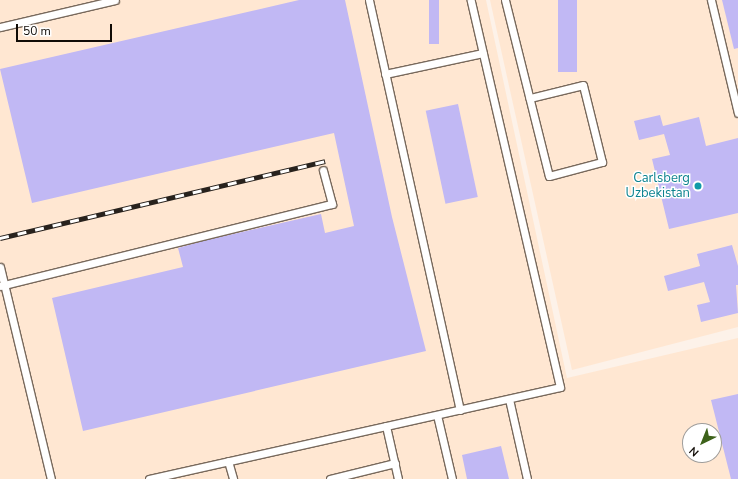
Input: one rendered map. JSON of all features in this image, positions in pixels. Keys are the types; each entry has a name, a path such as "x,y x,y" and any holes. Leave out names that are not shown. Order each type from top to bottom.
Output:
{"lane":[{"path":"0,27 115,0"},
{"path":"369,0 460,410"},
{"path":"149,479 560,387 471,0"},
{"path":"505,0 549,176 602,162 583,85 530,98"},
{"path":"711,0 738,113"},
{"path":"385,74 483,53"},
{"path":"2,286 332,204 323,170"},
{"path":"0,266 2,286 51,479"},
{"path":"509,399 527,479"},
{"path":"436,415 452,479"},
{"path":"386,426 398,479"},
{"path":"228,461 233,479"},
{"path":"330,479 395,463"}],"shaded area":[{"path":"0,0 486,0 567,378 738,338 738,479 0,479"},
{"name":"Carlsberg Uzbekistan","path":"490,0 738,0 738,327 572,370"}],"building":[{"path":"299,0 345,0 392,217 426,351 83,431 52,298 183,267 178,248 203,241 321,214 325,233 354,226 334,133 32,203 0,69"},
{"path":"429,0 439,0 439,44 429,44"},
{"path":"558,0 577,0 577,72 558,72"},
{"path":"722,0 738,0 738,48 734,49"},
{"path":"458,104 478,197 445,204 426,111"},
{"name":"Carlsberg Uzbekistan","path":"660,115 663,126 699,117 706,146 738,138 738,213 669,229 652,159 670,155 664,134 639,140 634,121"},
{"path":"732,245 738,266 738,285 736,285 738,313 701,322 697,305 710,302 704,282 668,291 664,276 700,266 697,254"},
{"path":"738,394 738,479 731,479 722,443 722,423 717,423 711,400"},
{"path":"501,446 509,479 467,479 462,455"}],"railway":[{"path":"0,238 325,161"}],"place":[{"name":"Carlsberg Uzbekistan","path":"698,186"}]}
